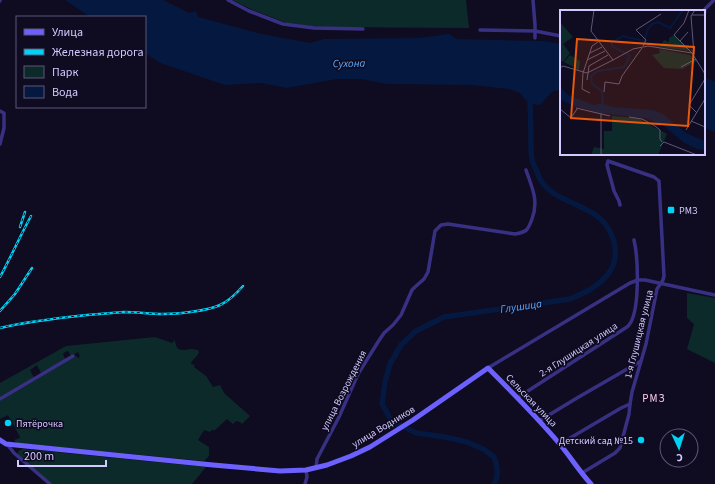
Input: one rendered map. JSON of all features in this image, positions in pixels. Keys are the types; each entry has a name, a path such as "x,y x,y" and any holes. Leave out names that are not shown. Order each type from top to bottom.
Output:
{"main road":[{"name":"улица Водников","path":"6,444 213,465 280,470 306,470 327,465 351,456 388,436 488,368"},
{"name":"Сельская улица","path":"488,368 560,444 591,484"},
{"path":"0,440 6,444"}],"street":[{"path":"228,0 249,11 283,24 314,28 363,29"},
{"path":"533,0 535,25 534,38"},
{"path":"705,10 714,0"},
{"path":"480,30 535,31 560,36"},
{"path":"0,112 4,113 4,128 0,144"},
{"name":"1-я Глушицкая улица","path":"582,473 615,453 620,448 630,414 630,404 636,375 641,361 657,289 663,280 664,271 659,181 654,177 608,161 607,165 620,206"},
{"name":"улица Возрождения","path":"316,468 317,459 358,374 384,333 394,325 401,315 412,290 424,279 428,272 434,236 437,228 441,225 448,224 515,234 525,231 528,229 535,207 534,194 526,170"},
{"path":"634,240 638,280 645,280 715,295"},
{"name":"улица Водников","path":"488,368 630,283 638,280"},
{"name":"2-я Глушицкая улица","path":"517,398 629,325 632,321 636,304 638,280"},
{"path":"0,399 73,356"},
{"path":"539,421 641,361"},
{"path":"560,444 610,414 630,404"},
{"path":"6,444 17,456 50,484"},
{"path":"306,470 306,484"}],"green space":[{"path":"232,0 466,0 469,28 315,27 287,23"},
{"path":"687,293 715,298 715,363 687,349 694,324 687,318"},
{"path":"155,337 172,343 175,340 178,349 180,350 198,350 199,353 191,364 195,365 194,367 206,376 213,387 220,385 224,393 250,416 242,424 236,421 233,424 227,419 215,430 210,432 204,430 198,440 209,447 209,455 204,461 17,443 14,440 20,437 8,415 0,419 0,401 76,356 78,358 80,356 78,352 71,356 68,351 65,352 63,354 65,359 41,373 37,365 30,370 34,378 0,398 0,383 66,346"},
{"path":"24,449 206,467 192,484 52,484 18,455 20,450"}],"water":[{"name":"Сухона","path":"65,0 163,0 189,13 196,11 198,17 262,34 310,43 324,39 418,38 449,34 457,39 544,41 560,44 560,90 553,91 540,105 529,104 520,93 509,89 472,85 387,84 361,79 337,79 287,88 261,83 225,85 160,63 146,54 146,16 89,16"},
{"path":"705,77 715,82 715,132 705,128"}],"waterway":[{"name":"Глушица","path":"494,484 497,478 497,467 495,460 494,457 483,449 467,442 417,433 392,422 382,404 385,382 390,364 401,345 416,331 444,317 570,299 584,293 598,284 613,266 615,246 605,224 597,216 547,188 540,179 531,156 530,98"}],"railway":[{"path":"20,227 25,212"},
{"path":"0,277 31,216"},
{"path":"0,311 15,294 32,268"},
{"path":"0,328 87,315 124,312 158,314 184,313 214,307 223,303 232,297 243,286"}],"place":[{"name":"РМЗ","path":"671,210"},
{"name":"Пятёрочка","path":"8,423"},
{"name":"Детский сад №15","path":"641,440"}],"district":[{"name":"РМЗ","path":"654,398"}]}
